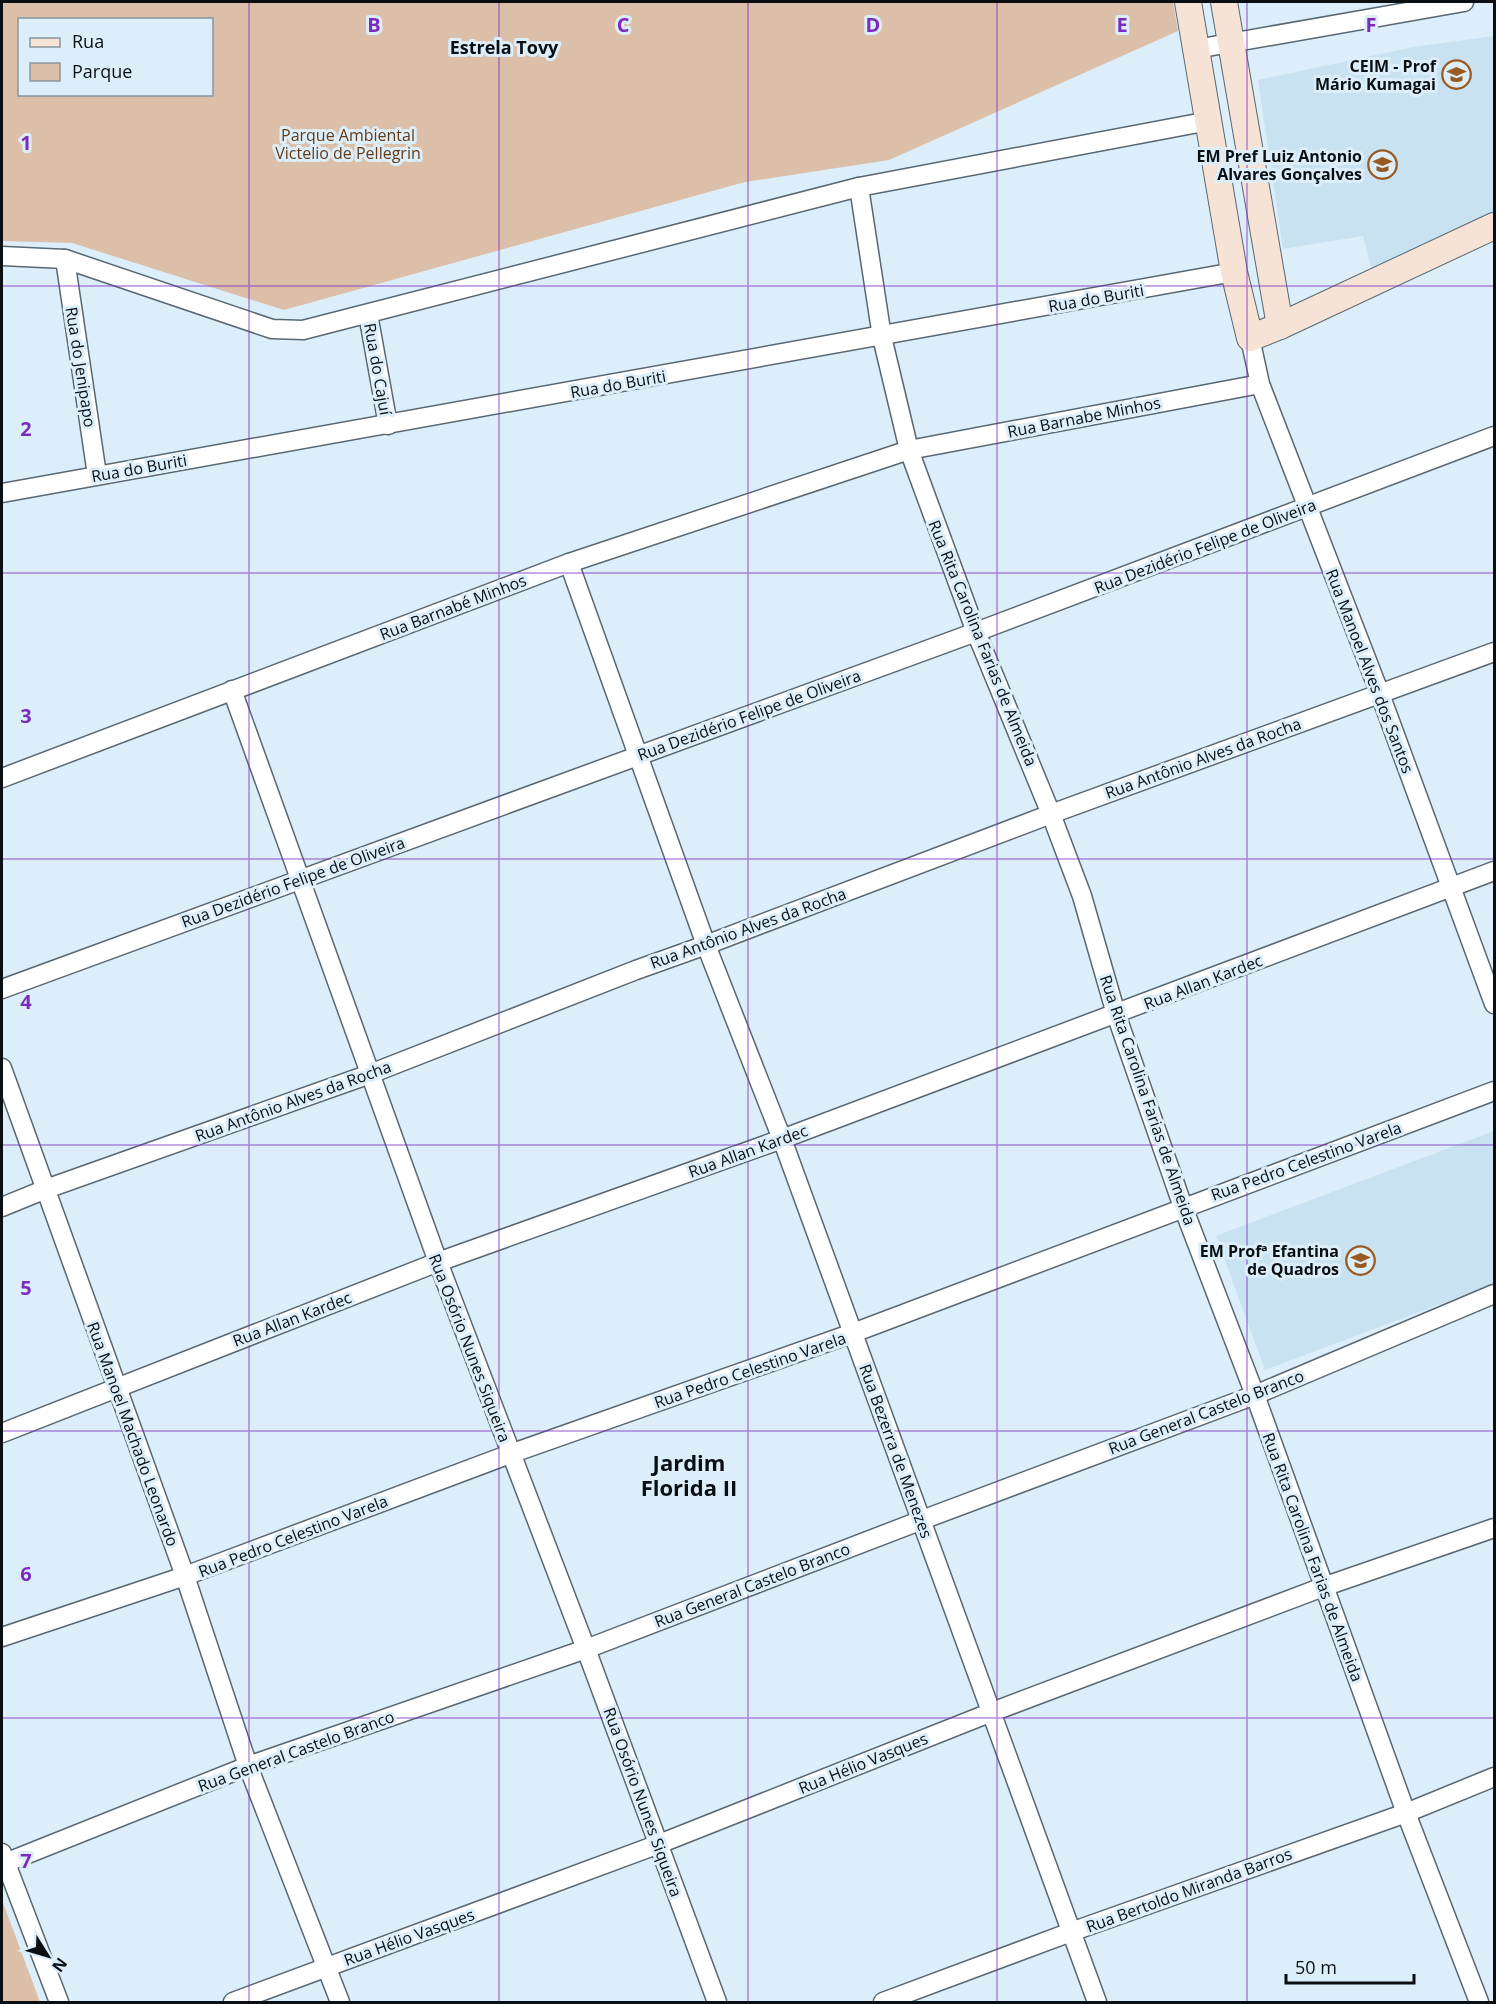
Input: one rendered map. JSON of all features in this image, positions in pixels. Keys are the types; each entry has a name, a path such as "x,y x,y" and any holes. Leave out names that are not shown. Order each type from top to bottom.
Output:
{"street":[{"path":"1188,2 1234,273 1250,338 1494,226"},
{"path":"1224,2 1280,326"},
{"path":"1196,49 1464,2"},
{"path":"2,256 65,259 272,328 303,330 859,187 1209,121"},
{"name":"Rua Rita Carolina Farias de Almeida","path":"859,187 882,337 909,450 976,632 1051,813 1082,896 1116,1014 1183,1207 1255,1395 1406,1813 1479,2002"},
{"name":"Rua do Jenipapo","path":"65,259 97,475"},
{"name":"Rua do Buriti","path":"2,493 1234,273"},
{"name":"Rua do Cajuí","path":"368,314 388,425"},
{"name":"Rua Manoel Alves dos Santos","path":"1250,338 1260,384 1380,694 1494,1004"},
{"name":"Rua Barnabe Minhos","path":"909,450 1260,384"},
{"name":"Rua Dezidério Felipe de Oliveira","path":"2,989 976,632 1494,436"},
{"name":"Rua Barnabé Minhos","path":"2,778 569,564 909,450"},
{"name":"Rua Bezerra de Menezes","path":"569,564 706,945 782,1139 1097,2002"},
{"name":"Rua Antônio Alves da Rocha","path":"2,1207 46,1189 370,1074 636,969 706,945 1051,813 1494,652"},
{"name":"Rua Osório Nunes Siqueira","path":"232,690 438,1263 586,1649 717,2002"},
{"name":"Rua Allan Kardec","path":"2,1433 438,1263 782,1139 1494,871"},
{"name":"Rua Manoel Machado Leonardo","path":"2,1068 185,1576 248,1766 340,2002"},
{"name":"Rua Pedro Celestino Varela","path":"2,1637 185,1576 510,1454 853,1334 1494,1091"},
{"name":"Rua General Castelo Branco","path":"3,1858 248,1766 586,1649 1255,1395 1494,1294"},
{"name":"Rua Hélio Vasques","path":"233,2002 659,1844 992,1712 1323,1587 1494,1528"},
{"name":"Rua Bertoldo Miranda Barros","path":"883,2002 1071,1932 1406,1813 1494,1778"},
{"path":"3,1858 59,2002"}],"shaded area":[{"name":"EM Pref Luiz Antonio Alvares Gonçalves","path":"1494,36 1494,214 1372,271 1363,236 1283,249 1258,80 1413,47"},
{"name":"EM Profª Efantina de Quadros","path":"1494,1131 1494,1284 1265,1370 1216,1236"}],"green space":[{"name":"Parque Ambiental Victelio de Pellegrin","path":"2,2 1173,2 1178,31 889,160 745,182 284,310 72,243 2,241"},
{"path":"2,1900 40,2002 2,2002"}],"place":[{"name":"CEIM - Prof Mário Kumagai","path":"1457,75"},
{"name":"EM Pref Luiz Antonio Alvares Gonçalves","path":"1383,165"},
{"name":"EM Profª Efantina de Quadros","path":"1360,1260"}],"district":[{"name":"Estrela Tovy","path":"504,47"},
{"name":"Jardim Florida II","path":"689,1474"}]}
